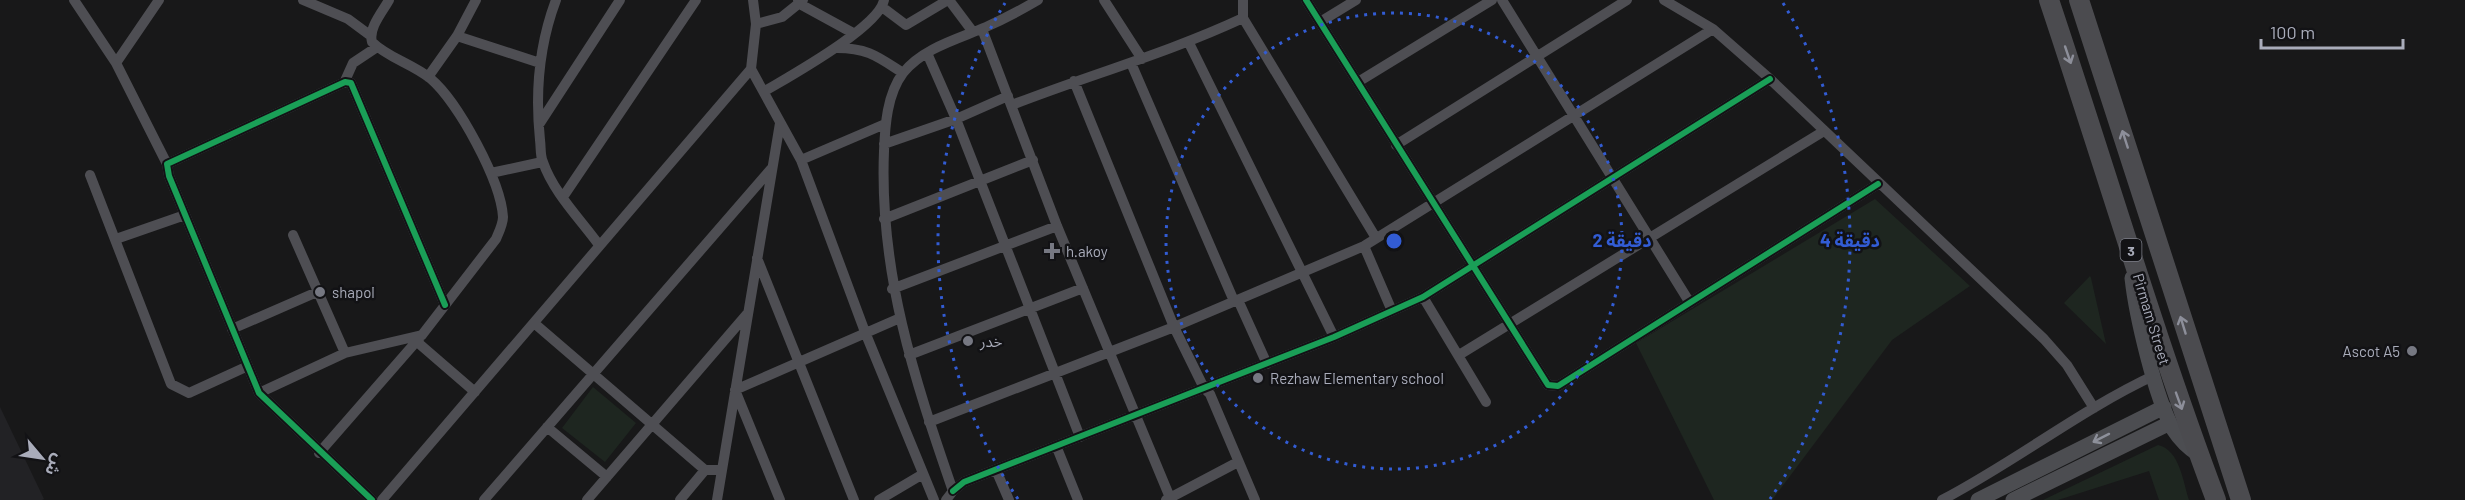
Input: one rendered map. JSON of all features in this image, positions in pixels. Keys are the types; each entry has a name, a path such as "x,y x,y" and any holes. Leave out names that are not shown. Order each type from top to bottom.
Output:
{"highway":[{"name":"Pirmam Street","path":"2049,0 2167,368 2216,500"},
{"name":"Pirmam Street","path":"2079,0 2241,500"}],"street":[{"path":"74,0 116,63 167,164 166,168 259,393 319,453 372,500"},
{"path":"116,63 159,0"},
{"path":"303,0 348,19 371,36 377,47 428,77 458,111 491,173 501,202 503,220 496,239 419,338 319,453"},
{"path":"371,36 389,0"},
{"path":"428,77 457,36 476,0"},
{"path":"556,0 545,32 540,63 538,124 542,162 563,197 600,245"},
{"path":"538,124 620,0"},
{"path":"563,197 696,0"},
{"path":"765,91 837,48 867,23 883,3 906,25 948,0 977,30 1010,101 1057,226 1111,352 1169,499 1238,462"},
{"path":"1038,0 927,53 903,74 885,124 884,219 892,289 949,495 964,482 1057,448 1334,337 1423,297 1770,79"},
{"path":"1104,0 1137,61 1236,301 1267,364"},
{"path":"1243,0 1243,18 1376,238"},
{"path":"1306,0 1548,385 1558,386 1878,184"},
{"path":"1320,22 1356,0"},
{"path":"1358,82 1492,0"},
{"path":"1502,0 1648,239 1690,303"},
{"path":"1396,145 1627,0"},
{"path":"1664,0 1713,29 1770,79 1878,184 2044,339 2072,372 2094,408"},
{"path":"382,500 751,69 756,24 755,1"},
{"path":"756,24 782,17 801,1 853,33"},
{"path":"884,144 1189,43 1243,18"},
{"path":"929,422 1174,327 1303,274 1364,246 1575,117 1713,29"},
{"path":"457,36 540,63"},
{"path":"1189,43 1334,337"},
{"path":"344,83 353,63 377,47"},
{"path":"837,48 859,48 872,53 903,74"},
{"path":"927,53 956,119 1080,437"},
{"path":"751,69 801,160 865,332 934,500"},
{"path":"1074,81 1174,327 1204,388 1210,394 1255,500"},
{"path":"167,164 344,83 351,83 359,97 445,305"},
{"path":"717,500 780,123"},
{"path":"801,160 885,124"},
{"path":"1459,356 1824,131"},
{"path":"884,219 1033,160"},
{"path":"491,173 542,162"},
{"path":"484,500 771,169"},
{"path":"90,175 171,384 189,393 248,366"},
{"path":"116,239 185,215"},
{"path":"892,289 1057,226"},
{"path":"292,235 345,353"},
{"path":"1364,246 1392,311"},
{"path":"2132,254 2136,304 2164,407 2170,423 2185,445 2199,455"},
{"path":"757,257 855,500"},
{"path":"909,355 1083,288"},
{"path":"232,329 318,292"},
{"path":"1423,297 1486,402"},
{"path":"587,500 748,314"},
{"path":"735,390 900,318"},
{"path":"534,323 705,470 722,470"},
{"path":"259,393 345,353 419,338"},
{"path":"419,338 475,392"},
{"path":"1942,500 1989,476 2094,408 2155,375"},
{"path":"735,390 780,500"},
{"path":"1978,500 2164,407"},
{"path":"2013,500 2170,423"},
{"path":"548,427 607,477"},
{"path":"1057,448 1078,500"},
{"path":"680,500 705,470"},
{"path":"996,470 1009,500"},
{"path":"879,500 923,474"}],"shaded area":[{"path":"1875,199 1970,286 1892,340 1772,500 1714,500 1636,343"},
{"path":"2090,276 2091,278 2106,344 2064,303"},
{"path":"593,387 636,423 605,462 562,428"},
{"path":"0,407 44,499 42,500 0,500"},
{"path":"2158,445 2171,453 2176,460 2189,500 2159,500 2149,471 2058,500 2043,500"}],"cycle path":[{"path":"1306,0 1548,385 1558,386 1878,184"},
{"path":"953,491 964,482 1334,337 1423,297 1770,79"},
{"path":"372,500 259,393 169,176 167,164 345,82 351,83 445,305"}],"place":[{"name":"h.akoy","path":"1052,251"},
{"name":"shapol","path":"320,292"},
{"name":"خدر","path":"968,341"},
{"name":"Ascot A5","path":"2412,351"},
{"name":"Rezhaw Elementary school","path":"1258,378"}]}
